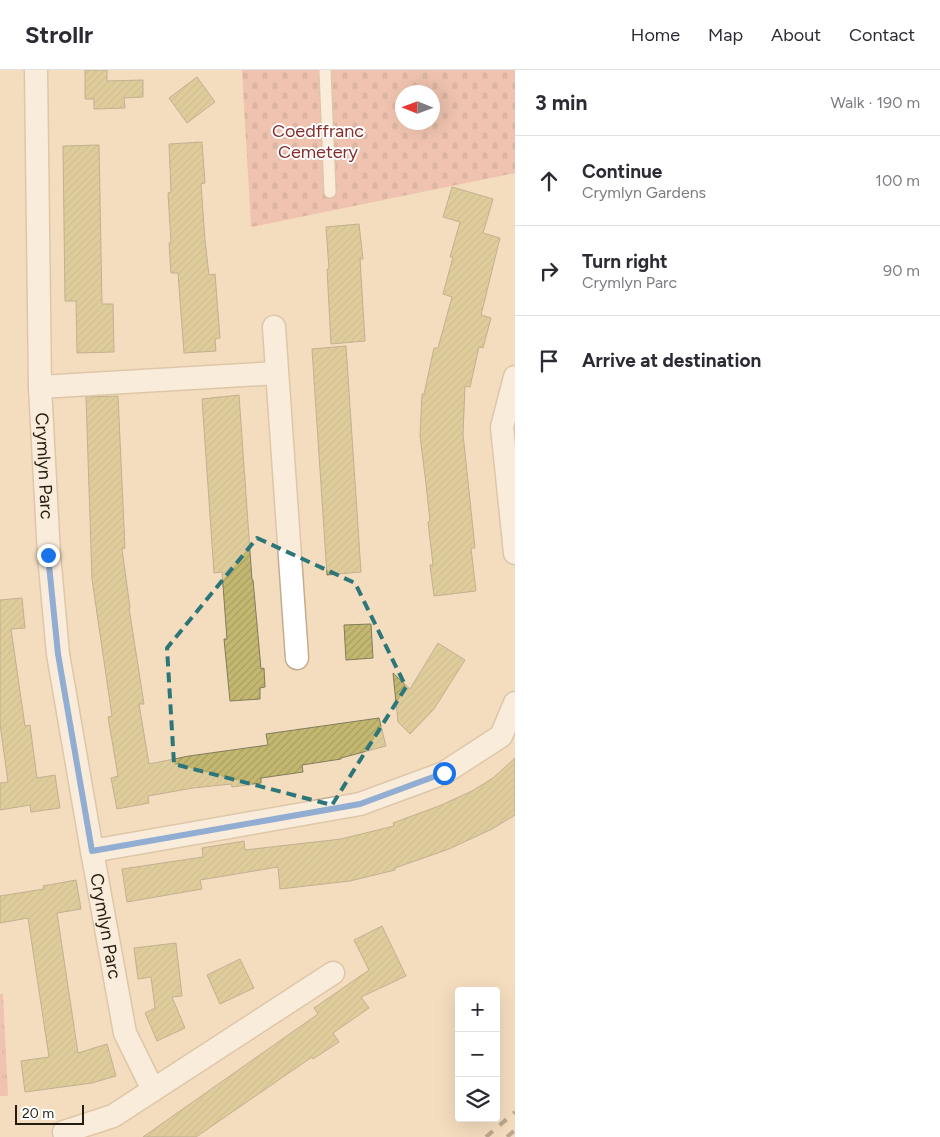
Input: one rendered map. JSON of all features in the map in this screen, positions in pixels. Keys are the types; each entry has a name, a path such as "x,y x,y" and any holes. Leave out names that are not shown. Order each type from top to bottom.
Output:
{"street":[{"name":"Crymlyn Parc","path":"36,70 40,387 48,555 58,654 125,1033 153,1090"},
{"path":"274,327 297,658"},
{"path":"40,387 277,373"},
{"path":"515,377 502,427 515,553"},
{"path":"92,851 360,804 444,773 492,742 500,736 515,703"},
{"path":"64,1132 113,1116 333,973"}],"lane":[{"path":"325,70 330,192"}],"highlighted area":[{"path":"257,538 355,583 406,687 332,805 174,764 167,648"}],"green space":[{"name":"Coedffranc Cemetery","path":"242,70 515,70 515,173 251,227"},
{"path":"0,994 3,994 8,1096 0,1096"}],"building":[{"path":"85,70 107,70 107,81 143,80 143,97 124,98 125,108 94,109 94,99 85,99"},
{"path":"197,77 215,102 187,123 169,98"},
{"path":"202,142 205,183 201,184 205,240 209,275 215,274 220,338 215,339 216,351 184,353 178,273 171,273 168,193 171,192 169,144"},
{"path":"99,145 102,304 113,304 114,352 77,353 76,301 65,301 63,146"},
{"path":"452,187 493,199 483,233 500,238 481,315 491,318 483,348 479,347 470,387 465,386 463,434 475,548 471,548 476,591 434,596 430,565 433,565 428,522 430,521 420,436 422,394 424,394 434,348 438,348 452,297 443,294 453,257 450,257 460,222 443,217"},
{"path":"359,224 363,259 360,259 365,341 331,344 326,227"},
{"path":"346,346 361,572 327,575 312,349"},
{"path":"239,395 252,580 261,669 264,668 265,687 260,688 260,699 230,701 224,639 227,639 222,572 214,573 202,399"},
{"path":"118,396 125,548 122,549 144,704 139,704 149,764 189,756 268,745 266,734 379,718 386,746 341,759 302,765 303,772 261,778 261,783 232,787 231,784 193,788 148,796 149,803 117,809 111,778 118,776 108,717 112,716 92,579 86,397"},
{"path":"22,598 25,628 11,629 25,726 30,725 37,778 55,775 60,808 31,812 30,805 0,810 0,783 8,782 0,724 0,600"},
{"path":"371,624 373,658 346,660 344,625"},
{"path":"438,643 465,660 434,709 410,734 398,722 393,673 410,689"},
{"path":"515,758 515,815 492,829 449,849 395,868 395,870 350,881 280,889 278,867 200,880 202,889 127,902 122,869 203,857 202,848 244,841 245,850 341,839 394,826 393,823 439,806 472,791 493,778"},
{"path":"76,880 81,909 57,913 78,1053 107,1044 116,1076 92,1083 25,1092 21,1061 49,1057 28,918 0,923 0,896 44,889 43,886"},
{"path":"382,926 406,976 361,997 369,1008 333,1033 339,1042 313,1059 312,1057 196,1137 143,1137 318,1014 314,1008 369,970 354,940"},
{"path":"176,943 182,996 172,997 185,1028 157,1041 145,1013 155,1008 151,977 138,979 134,948"},
{"path":"240,959 254,988 220,1004 207,975"}],"railway":[{"path":"486,1137 515,1112"},
{"path":"507,1137 515,1130"}],"route":[{"path":"48,555 58,654 92,851 360,804 444,773"}]}
